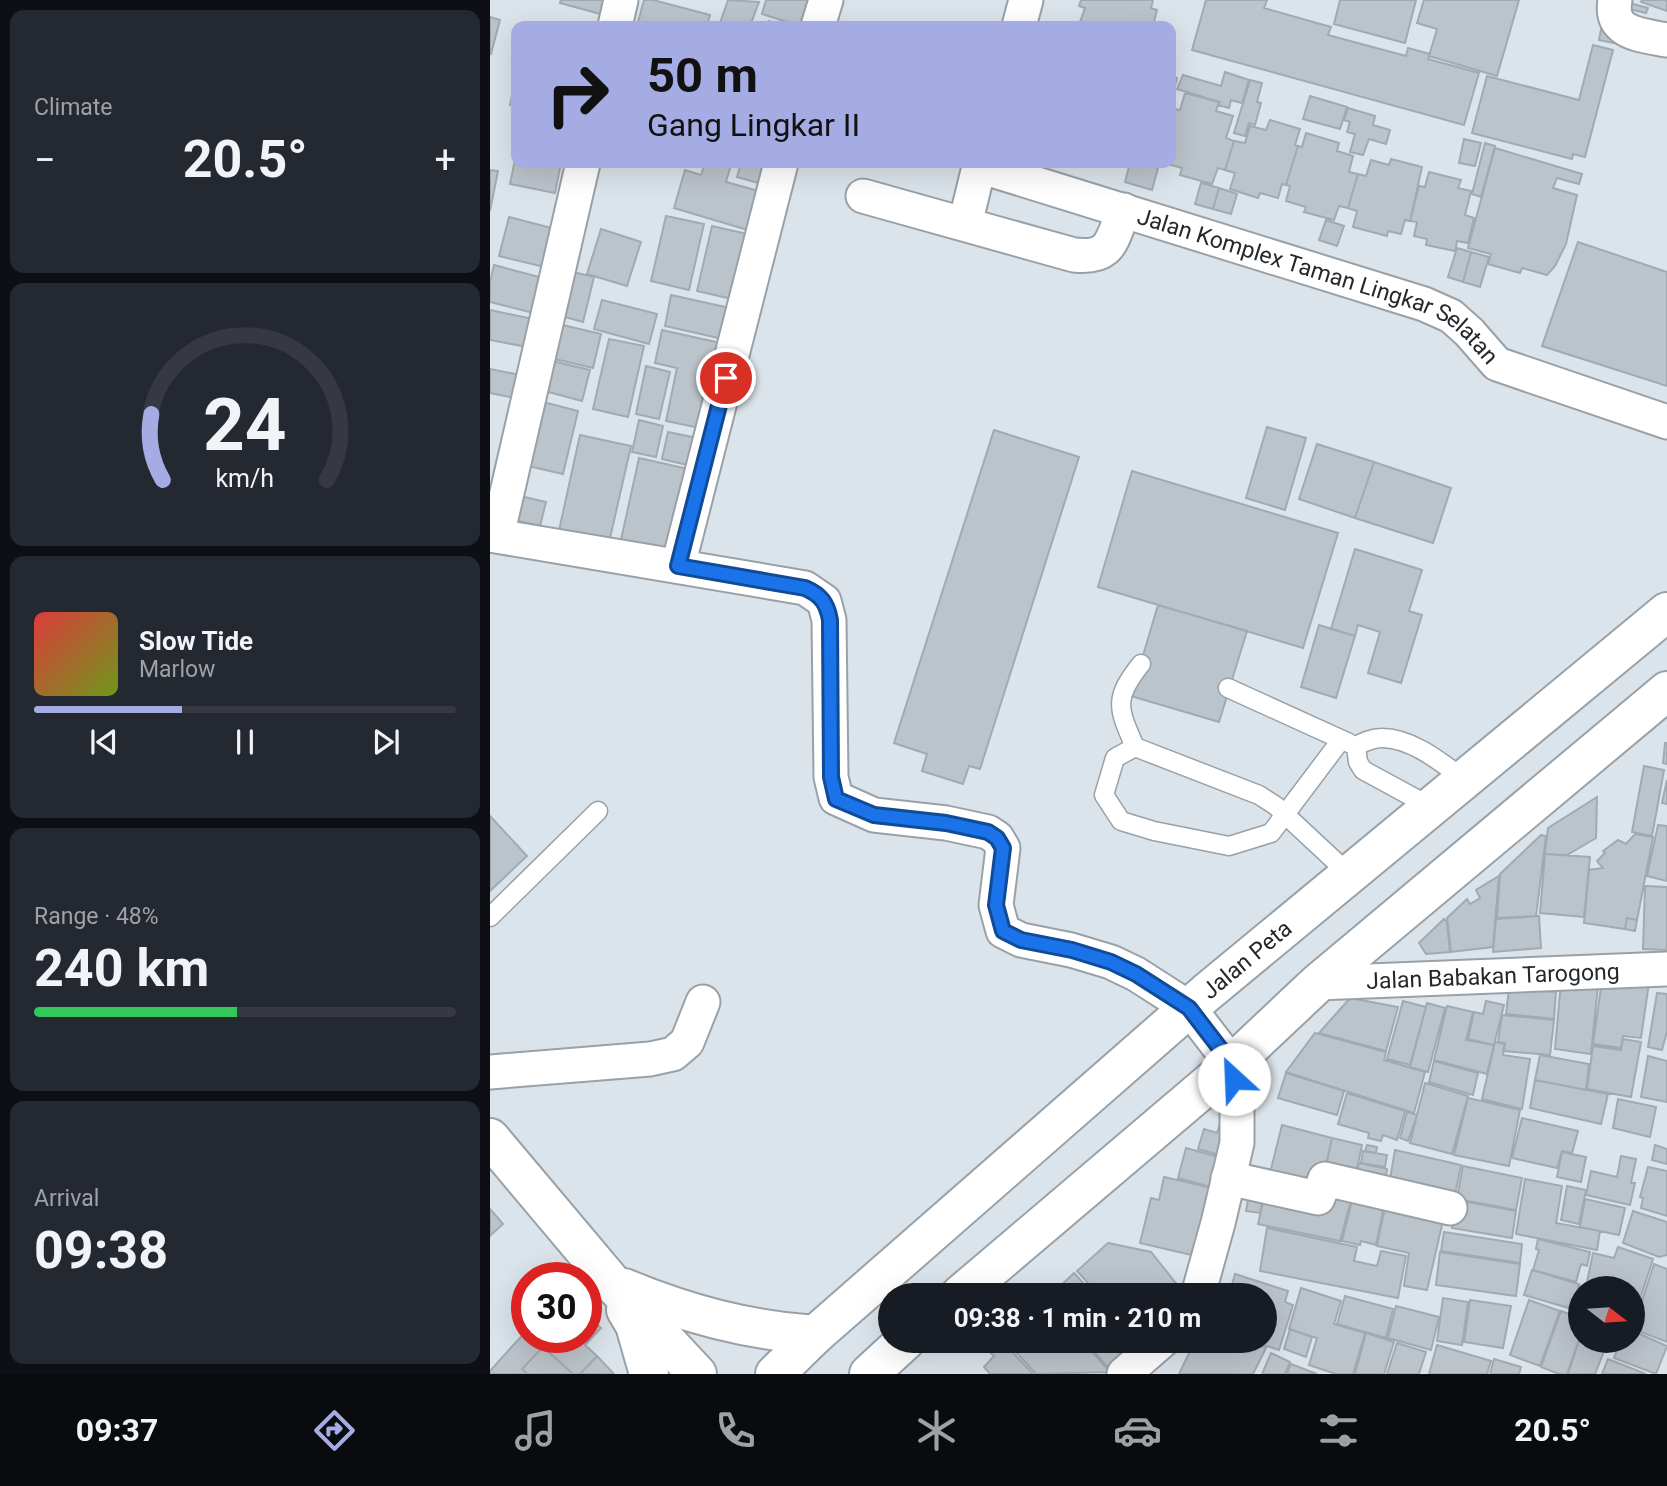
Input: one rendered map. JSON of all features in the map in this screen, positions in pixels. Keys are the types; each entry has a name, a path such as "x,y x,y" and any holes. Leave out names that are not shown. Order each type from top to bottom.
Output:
{"main road":[{"name":"Jalan Peta","path":"775,1374 815,1335 1189,1008 1667,612"},
{"path":"974,1283 1232,1064 1318,983 1667,691"},
{"path":"490,1138 612,1283 697,1374"},
{"path":"612,1283 675,1308 739,1326 815,1335"},
{"path":"612,1283 635,1325 649,1374"},
{"path":"873,1371 892,1353"}],"street":[{"path":"616,21 621,0"},
{"path":"820,21 826,0"},
{"path":"1020,21 1026,0"},
{"path":"1615,0 1615,20 1623,29 1667,40"},
{"path":"582,168 493,536 805,588 824,601 830,620 831,777 836,799 874,815 946,823 988,832 997,838 1003,848 996,905 1003,931 1021,940 1072,950 1111,962 1136,974 1189,1008 1232,1064 1237,1095 1237,1143 1201,1283"},
{"path":"678,566 780,168"},
{"path":"965,224 978,168"},
{"name":"Jalan Komplex Taman Lingkar Selatan","path":"991,168 1424,304 1451,316 1497,364 1667,422"},
{"name":"Jalan Komplex Taman Lingkar Selatan","path":"863,196 1089,257 1100,255 1107,250 1124,211"},
{"name":"Jalan Babakan Tarogong","path":"1318,983 1667,969"},
{"path":"502,1070 650,1059 673,1054 687,1042 703,1002"},
{"path":"1228,1178 1318,1198 1325,1179 1450,1208"},
{"path":"1124,1374 1148,1353"}],"lane":[{"path":"1141,664 1125,687 1120,713 1135,747 1259,795 1350,875"},
{"path":"1228,688 1348,743 1371,739 1396,740 1426,753 1465,780"},
{"path":"1348,743 1363,770 1431,807"},
{"path":"1135,747 1115,758 1104,795 1121,821 1154,831 1229,846 1272,833 1348,743"},
{"path":"490,917 598,811"}],"building":[{"path":"561,0 608,0 604,15 560,3"},
{"path":"644,0 710,15 708,21 638,21"},
{"path":"728,0 759,2 752,21 721,21"},
{"path":"766,0 822,0 815,21 784,21 762,14"},
{"path":"1081,0 1153,0 1151,8 1157,10 1154,21 1080,21 1085,8 1079,6"},
{"path":"1206,0 1267,0 1264,8 1331,27 1328,35 1406,56 1408,48 1430,54 1428,59 1479,73 1464,125 1192,50"},
{"path":"1340,0 1416,0 1405,43 1334,24"},
{"path":"1424,0 1519,0 1497,76 1429,56 1437,29 1417,23"},
{"path":"1667,0 1667,11 1641,2"},
{"path":"1631,1 1648,8 1646,13 1629,9"},
{"path":"490,17 500,20 491,54 490,54"},
{"path":"1602,25 1617,28 1614,43 1599,40"},
{"path":"1593,45 1613,50 1585,157 1573,154 1572,159 1472,133 1487,76 1579,100"},
{"path":"1225,72 1249,80 1242,103 1231,100 1229,108 1218,105 1220,102 1177,89 1183,75 1221,86"},
{"path":"1250,80 1262,83 1257,102 1261,103 1255,125 1249,123 1245,136 1234,133"},
{"path":"1185,93 1219,102 1216,111 1233,116 1226,138 1234,141 1225,170 1218,168 1212,184 1180,175 1182,168 1176,166 1176,109 1180,110"},
{"path":"1310,96 1347,107 1340,129 1303,119"},
{"path":"1348,108 1375,116 1373,125 1390,130 1386,144 1369,139 1363,155 1350,152 1355,134 1347,132 1350,122 1344,120"},
{"path":"1270,120 1300,129 1295,145 1298,146 1286,185 1282,184 1278,198 1260,193 1258,198 1230,189 1235,173 1225,170 1234,141 1245,143 1250,126 1266,130"},
{"path":"1306,133 1339,143 1337,151 1353,156 1349,172 1358,174 1348,208 1339,206 1334,220 1304,212 1306,207 1286,201 1290,186 1286,185 1298,146 1302,147"},
{"path":"1464,139 1481,143 1475,166 1459,163"},
{"path":"1485,143 1495,146 1481,197 1472,194"},
{"path":"1495,148 1582,174 1579,184 1557,178 1553,188 1577,195 1566,244 1555,266 1547,275 1522,268 1520,273 1488,264 1491,254 1468,248"},
{"path":"1391,159 1422,167 1410,221 1405,220 1401,234 1388,231 1387,236 1353,227 1357,211 1348,208 1358,174 1366,176 1371,160 1389,165"},
{"path":"513,168 560,168 555,193 510,184"},
{"path":"703,168 730,168 726,182 762,192 751,231 674,208 685,170 701,175"},
{"path":"740,168 771,168 766,185 737,177"},
{"path":"1129,168 1158,168 1152,190 1125,182"},
{"path":"490,170 498,171 490,211"},
{"path":"1429,172 1461,180 1458,188 1471,191 1465,215 1474,218 1468,243 1457,241 1455,251 1426,245 1427,239 1414,236 1417,222 1410,221 1419,186 1425,187"},
{"path":"1201,183 1219,188 1213,209 1195,204"},
{"path":"1219,188 1237,194 1231,214 1213,209"},
{"path":"666,216 704,224 689,290 651,281"},
{"path":"509,217 563,231 553,269 499,256"},
{"path":"1326,220 1344,226 1337,246 1319,240"},
{"path":"712,226 747,234 732,299 697,291"},
{"path":"601,229 641,242 627,286 587,274"},
{"path":"1578,242 1667,272 1667,386 1542,346"},
{"path":"1457,248 1471,252 1463,282 1448,277"},
{"path":"1471,252 1489,257 1480,287 1463,282"},
{"path":"494,265 554,281 545,316 490,302 490,282"},
{"path":"569,271 594,277 583,322 558,315"},
{"path":"671,295 739,310 732,341 665,326"},
{"path":"602,300 657,314 649,344 594,329"},
{"path":"490,310 543,321 538,349 490,340"},
{"path":"554,323 601,334 593,368 546,357"},
{"path":"662,330 725,344 705,429 666,421 677,368 655,363"},
{"path":"609,339 644,346 628,417 593,409"},
{"path":"548,360 590,370 582,401 541,390"},
{"path":"646,366 670,372 659,419 636,414"},
{"path":"490,369 530,377 525,400 490,393"},
{"path":"543,402 578,411 563,474 528,466"},
{"path":"639,420 663,426 656,457 632,452"},
{"path":"1267,427 1306,438 1285,510 1246,498"},
{"path":"994,430 1079,457 980,769 969,766 963,784 922,771 927,754 894,743"},
{"path":"668,432 707,440 700,468 662,459"},
{"path":"580,435 631,446 608,547 558,535"},
{"path":"1317,444 1374,462 1355,518 1299,499"},
{"path":"639,458 697,471 677,562 619,549"},
{"path":"1374,462 1451,488 1433,543 1355,518"},
{"path":"1132,471 1338,533 1303,648 1098,587"},
{"path":"516,495 546,502 540,526 510,519"},
{"path":"1355,549 1422,570 1409,611 1422,615 1401,683 1368,673 1380,632 1358,625 1355,636 1331,629"},
{"path":"1158,605 1247,631 1219,722 1131,696"},
{"path":"1319,625 1355,636 1336,698 1301,687"},
{"path":"1667,743 1667,764 1663,763"},
{"path":"1644,766 1664,770 1652,836 1632,832"},
{"path":"1667,780 1667,804 1662,803"},
{"path":"1597,797 1596,838 1567,855 1545,854 1548,828"},
{"path":"490,816 527,856 490,891"},
{"path":"1658,825 1667,826 1667,881 1647,876"},
{"path":"1635,834 1653,837 1637,920 1627,918 1625,929 1584,923 1589,870 1603,868 1597,861 1605,853 1603,851 1618,840 1626,844"},
{"path":"1541,835 1546,836 1536,916 1497,918 1500,874"},
{"path":"1545,854 1590,857 1584,917 1540,913"},
{"path":"1499,876 1493,947 1451,952 1447,918 1467,899 1470,904 1480,898 1476,890"},
{"path":"1645,886 1667,887 1667,950 1643,949"},
{"path":"1539,916 1541,948 1493,952 1496,919"},
{"path":"1627,918 1637,920 1635,931 1625,929"},
{"path":"1444,919 1447,922 1450,952 1426,954 1419,943"},
{"path":"1602,980 1649,983 1641,1038 1623,1036 1621,1048 1593,1044"},
{"path":"1561,982 1598,985 1591,1054 1555,1049"},
{"path":"1509,988 1556,992 1554,1019 1506,1014"},
{"path":"1657,993 1667,994 1667,1031 1662,1050 1648,1047"},
{"path":"1350,998 1398,1007 1386,1051 1319,1033"},
{"path":"1403,1001 1426,1007 1410,1065 1387,1059"},
{"path":"1486,1001 1504,1005 1494,1045 1468,1039 1474,1012 1483,1014"},
{"path":"1427,1003 1445,1008 1428,1072 1410,1067"},
{"path":"1447,1006 1473,1012 1466,1040 1494,1045 1487,1074 1434,1060"},
{"path":"1502,1015 1554,1020 1550,1055 1504,1051 1505,1043 1498,1042"},
{"path":"1315,1033 1386,1052 1384,1060 1425,1072 1414,1113 1286,1072"},
{"path":"1623,1039 1641,1042 1631,1097 1587,1089 1593,1046 1621,1050"},
{"path":"1495,1042 1504,1044 1503,1055 1530,1059 1522,1109 1482,1099"},
{"path":"1540,1055 1589,1064 1586,1090 1535,1080"},
{"path":"1648,1056 1667,1061 1667,1102 1641,1097"},
{"path":"1434,1061 1478,1073 1473,1095 1429,1082"},
{"path":"1286,1073 1344,1091 1337,1115 1278,1098"},
{"path":"1535,1080 1608,1094 1601,1124 1530,1108"},
{"path":"1425,1083 1468,1096 1452,1154 1410,1143"},
{"path":"1347,1093 1405,1111 1397,1140 1383,1135 1381,1141 1368,1138 1369,1133 1338,1124"},
{"path":"1468,1098 1520,1110 1509,1166 1454,1155"},
{"path":"1618,1099 1656,1107 1650,1137 1613,1128"},
{"path":"1407,1112 1417,1115 1408,1141 1400,1138"},
{"path":"1223,1113 1223,1156 1198,1149 1204,1129 1217,1133"},
{"path":"1522,1118 1578,1131 1572,1153 1562,1151 1557,1168 1512,1158"},
{"path":"1282,1125 1332,1138 1322,1183 1267,1185"},
{"path":"1332,1138 1362,1145 1354,1182 1324,1176"},
{"path":"1367,1145 1377,1147 1376,1153 1365,1151"},
{"path":"1655,1145 1667,1149 1667,1164 1652,1160"},
{"path":"1186,1148 1222,1158 1214,1188 1178,1178"},
{"path":"1395,1150 1461,1165 1453,1205 1388,1191"},
{"path":"1363,1151 1387,1155 1385,1167 1361,1163"},
{"path":"1562,1152 1586,1157 1581,1182 1557,1177"},
{"path":"1621,1156 1636,1159 1631,1183 1635,1183 1630,1205 1586,1195 1591,1171 1617,1177"},
{"path":"1359,1163 1387,1169 1384,1189 1355,1182"},
{"path":"1463,1166 1522,1178 1516,1210 1457,1199"},
{"path":"1648,1167 1667,1171 1667,1216 1641,1208 1643,1198 1640,1197"},
{"path":"1164,1177 1212,1188 1196,1256 1140,1243 1151,1198 1159,1200"},
{"path":"1525,1179 1562,1186 1556,1223 1600,1231 1597,1250 1516,1234"},
{"path":"1251,1184 1265,1188 1260,1213 1246,1211"},
{"path":"1567,1186 1586,1190 1579,1224 1561,1220"},
{"path":"1266,1188 1353,1193 1340,1241 1258,1224"},
{"path":"1354,1193 1385,1201 1376,1245 1361,1241 1360,1245 1342,1241"},
{"path":"1387,1198 1445,1212 1427,1290 1404,1286 1409,1253 1377,1246"},
{"path":"1585,1199 1625,1208 1619,1235 1580,1227"},
{"path":"1457,1200 1516,1211 1512,1238 1452,1228"},
{"path":"490,1209 503,1224 490,1236"},
{"path":"1633,1211 1667,1222 1667,1255 1659,1257 1623,1243"},
{"path":"1267,1228 1357,1247 1354,1261 1377,1266 1381,1251 1406,1256 1398,1298 1260,1271"},
{"path":"1444,1232 1522,1244 1520,1263 1441,1251"},
{"path":"1538,1239 1590,1252 1587,1266 1581,1264 1578,1276 1568,1276 1568,1280 1533,1270 1539,1250 1536,1249"},
{"path":"1108,1243 1151,1252 1176,1283 1088,1283 1077,1271"},
{"path":"1618,1247 1653,1259 1645,1284 1645,1276 1588,1276 1593,1253 1614,1258"},
{"path":"1440,1252 1520,1264 1516,1296 1436,1285"},
{"path":"1654,1264 1667,1269 1667,1342 1645,1334 1645,1292"},
{"path":"1532,1270 1568,1281 1568,1308 1524,1295"},
{"path":"1074,1273 1083,1283 1064,1283"},
{"path":"1235,1274 1263,1283 1232,1283"},
{"path":"1277,1287 1288,1291 1285,1302 1293,1305 1279,1350"},
{"path":"1301,1288 1341,1301 1334,1324 1365,1333 1353,1374 1336,1374 1309,1365 1317,1338 1289,1329"},
{"path":"1345,1296 1393,1309 1386,1338 1337,1324"},
{"path":"1443,1298 1468,1302 1462,1345 1437,1341"},
{"path":"1470,1300 1511,1306 1503,1348 1464,1342"},
{"path":"1529,1300 1560,1311 1540,1366 1510,1355"},
{"path":"1396,1306 1439,1317 1431,1350 1388,1338"},
{"path":"1561,1311 1568,1314 1568,1353 1574,1353 1567,1374 1541,1367"},
{"path":"1290,1329 1312,1337 1306,1357 1284,1349"},
{"path":"1366,1333 1394,1342 1384,1374 1355,1374"},
{"path":"1645,1336 1667,1346 1656,1374 1614,1358 1616,1353 1645,1353"},
{"path":"1397,1343 1426,1352 1419,1374 1387,1374"},
{"path":"1437,1345 1491,1361 1487,1374 1429,1374"},
{"path":"511,1348 511,1353 537,1353 522,1369 527,1374 490,1374"},
{"path":"537,1353 550,1353 573,1374 527,1374 522,1369"},
{"path":"550,1353 594,1353 597,1356 580,1374 573,1374"},
{"path":"990,1353 1013,1353 1033,1374 990,1374 984,1367 994,1356"},
{"path":"1017,1353 1093,1353 1110,1372 1036,1374"},
{"path":"1095,1353 1130,1353 1111,1371"},
{"path":"1189,1353 1264,1353 1253,1374 1179,1374"},
{"path":"1271,1353 1290,1362 1285,1374 1262,1374"},
{"path":"1575,1353 1603,1353 1595,1374 1568,1374"},
{"path":"597,1356 614,1374 580,1374"},
{"path":"1494,1359 1521,1367 1519,1374 1490,1374"},
{"path":"1608,1359 1646,1374 1602,1374"},
{"path":"1291,1364 1317,1374 1287,1374"}],"route":[{"path":"726,378 678,566 805,588 824,601 830,620 831,777 836,799 874,815 946,823 988,832 997,838 1003,848 996,905 1003,931 1021,940 1072,950 1111,962 1136,974 1189,1008 1232,1064 1234,1079"}]}
